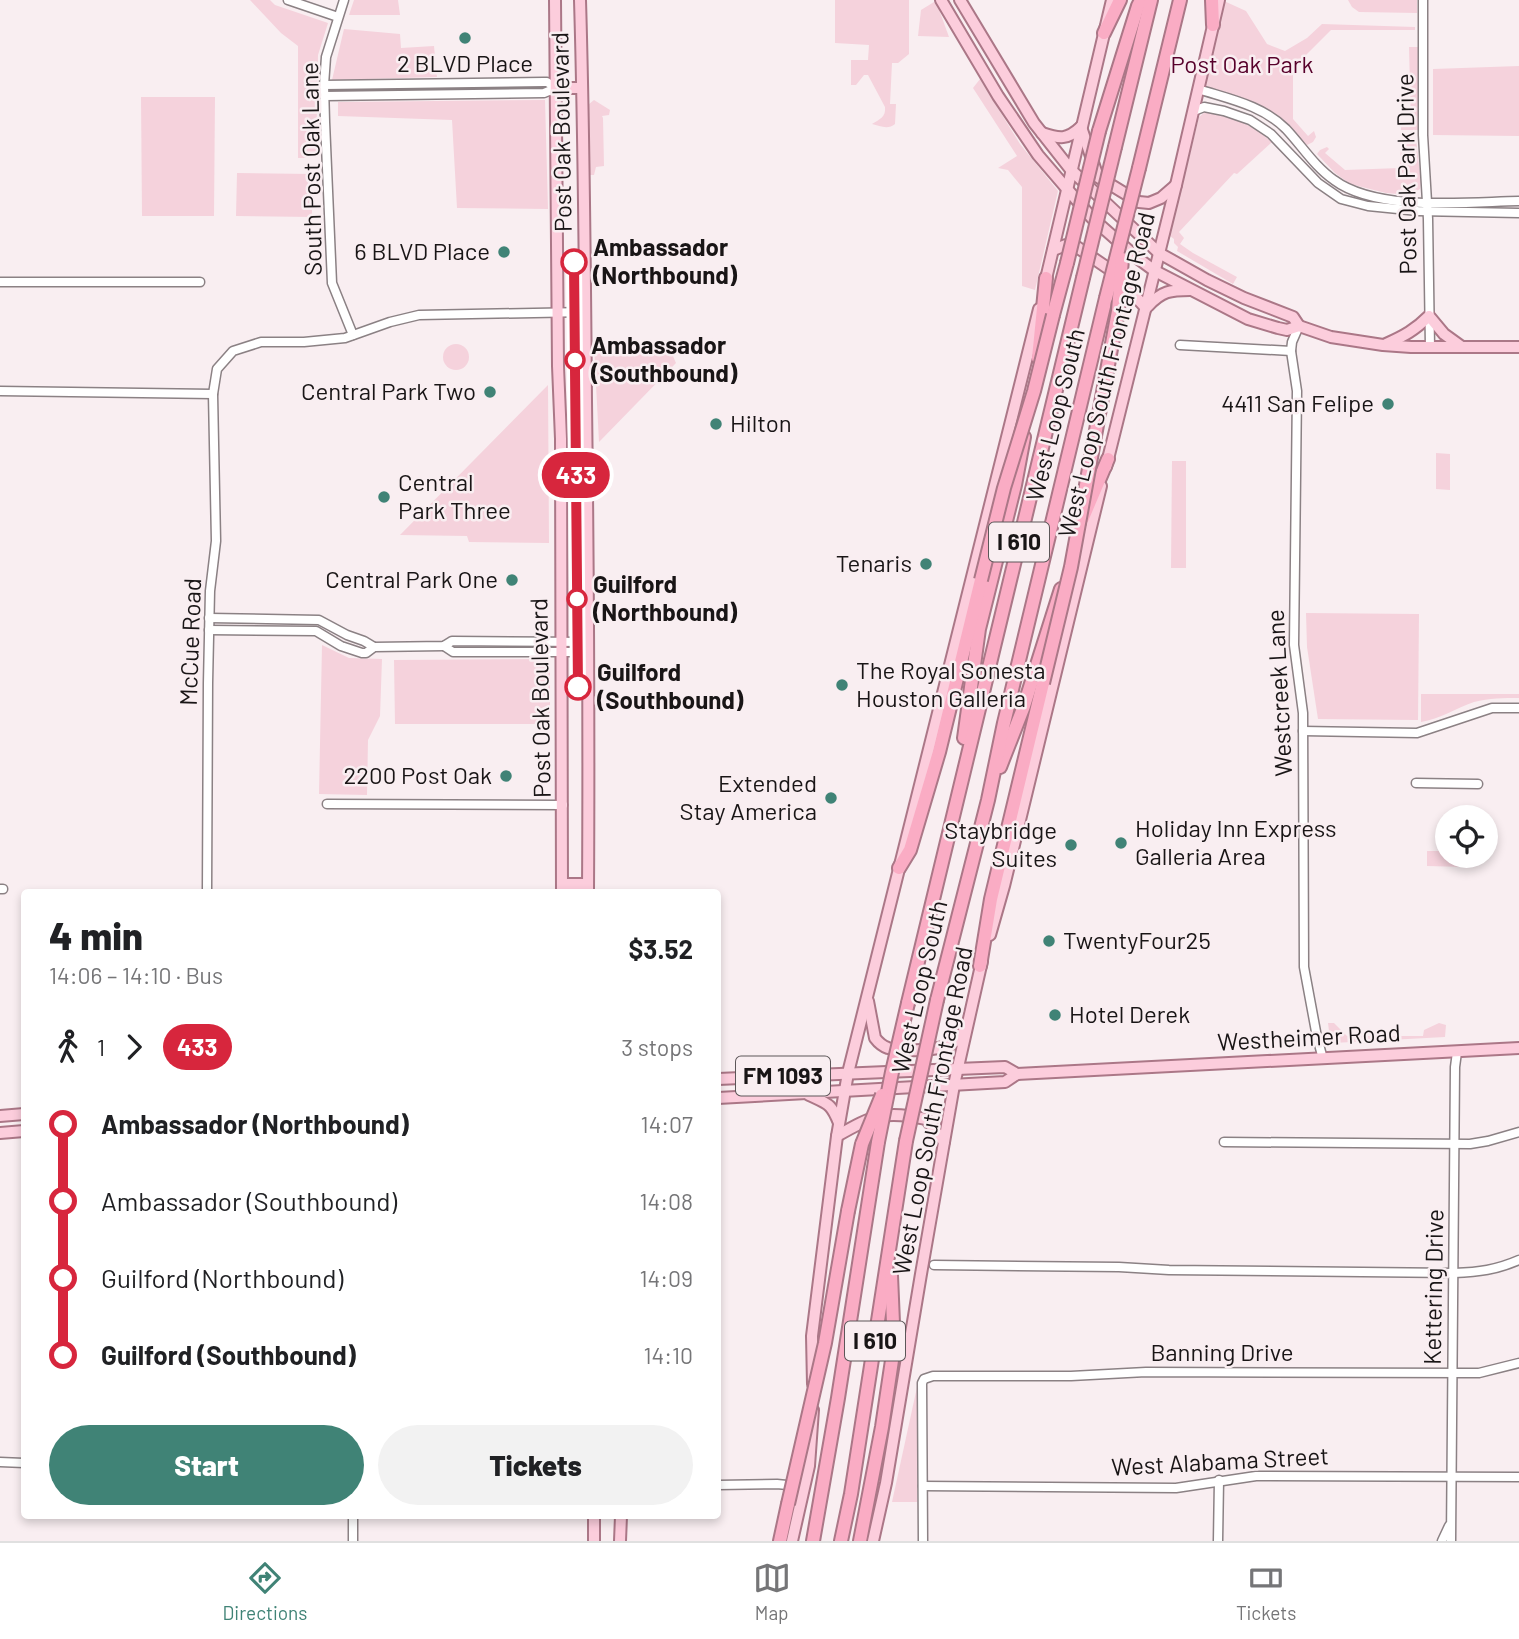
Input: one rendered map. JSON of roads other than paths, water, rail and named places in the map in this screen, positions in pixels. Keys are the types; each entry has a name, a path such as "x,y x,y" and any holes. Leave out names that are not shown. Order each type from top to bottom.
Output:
{"highway":[{"path":"1104,33 1120,0"},
{"path":"899,869 910,850 939,752 1004,488 1034,391 1099,131 1141,0"},
{"name":"West Loop South","path":"813,1541 878,1142 892,1072 954,806 1151,0"},
{"name":"West Loop South","path":"841,1541 851,1494 906,1141 937,1000 988,800 1106,298 1180,0"},
{"path":"1212,0 1213,25"},
{"path":"980,966 991,899 1071,567 1118,311 1126,220"},
{"path":"954,806 979,629 1015,485 1040,349 1046,278"},
{"path":"988,800 1024,706 1079,528 1108,459"},
{"path":"780,1541 825,1343 862,1144 892,1072"},
{"path":"860,1541 894,1347 890,1246"}],"main road":[{"name":"Post Oak Boulevard","path":"555,0 561,485 562,888"},
{"name":"Post Oak Boulevard","path":"580,0 586,312 588,888"},
{"path":"941,0 979,66 1027,140 1092,218 1155,271 1248,319 1287,330 1298,326 1331,337 1383,345 1519,347"},
{"path":"960,0 1013,90 1071,170 1159,253 1244,298 1293,317 1298,326"},
{"path":"792,1541 812,1441 812,1336 844,1092 1053,250 1112,0"},
{"name":"West Loop South Frontage Road","path":"873,1541 886,1483 954,1085 980,966 1004,886 1219,0"},
{"path":"979,66 993,55"},
{"path":"556,89 582,88"},
{"path":"1041,132 1054,137 1064,137 1081,127"},
{"path":"1081,127 1098,177 1118,190 1139,202 1149,203 1161,198 1176,186"},
{"path":"1053,250 1074,245 1112,271 1146,308 1160,294 1192,290"},
{"path":"1383,345 1416,329 1429,316 1444,334 1462,347"},
{"path":"561,485 587,485"},
{"path":"562,888 588,888"},
{"path":"867,995 874,1038 886,1047 918,1050 946,1046 955,1042 967,1026"},
{"name":"Westheimer Road","path":"721,1098 1004,1082 1017,1074 1519,1048"},
{"name":"Westheimer Road","path":"721,1079 1005,1067 1017,1074"},
{"path":"807,1094 829,1104 839,1123"},
{"path":"0,1116 21,1114"},
{"path":"837,1136 860,1122 879,1115 902,1114 926,1119 944,1142"},
{"path":"3,1132 21,1127"},
{"path":"3,1132 21,1131"},
{"path":"594,1519 594,1541"},
{"path":"620,1541 621,1519"}],"street":[{"path":"288,0 338,17"},
{"name":"South Post Oak Lane","path":"344,0 326,57 324,85 332,283 353,335"},
{"name":"Post Oak Park Drive","path":"1423,0 1423,135 1430,346"},
{"path":"324,85 547,82 556,89 547,93 325,96"},
{"path":"1198,89 1251,105 1264,112 1284,128 1334,181 1350,190 1375,198 1427,207 1519,201"},
{"path":"1194,111 1203,107 1224,110 1250,120 1271,135 1318,183 1341,199 1368,206 1519,213"},
{"path":"1299,164 1308,155"},
{"path":"0,282 200,282"},
{"name":"McCue Road","path":"207,889 209,618 216,541 213,394 217,369 233,351 261,342 345,338 419,315 586,312"},
{"name":"Westcreek Lane","path":"1298,326 1291,351 1297,391 1294,645 1303,731 1304,967 1323,1059"},
{"path":"1180,345 1291,351"},
{"path":"0,391 213,394"},
{"path":"209,618 320,620 374,647 444,646 452,641 561,641 589,647"},
{"path":"244,619 244,630"},
{"path":"209,630 316,631 352,651 366,653 374,647"},
{"path":"444,646 453,652 561,653 589,647"},
{"path":"1303,731 1417,733 1492,708 1519,708"},
{"path":"1416,783 1478,783"},
{"path":"327,804 563,805"},
{"name":"Kettering Drive","path":"1451,1541 1457,1052"},
{"path":"1224,1142 1455,1144 1479,1143 1519,1132"},
{"path":"934,1265 1454,1273 1502,1268 1519,1260"},
{"name":"Banning Drive","path":"923,1486 922,1383 924,1378 933,1376 1071,1376 1146,1372 1479,1373 1519,1363"},
{"path":"0,1462 21,1462"},
{"name":"West Alabama Street","path":"923,1486 1176,1488 1256,1476 1519,1477"},
{"path":"1218,1541 1219,1480"},
{"path":"721,1485 787,1485 797,1494 798,1517"},
{"path":"923,1486 923,1541"},
{"path":"353,1519 353,1541"},
{"name":"Kettering Drive","path":"1442,1541 1451,1523"}],"place":[{"name":"2 BLVD Place","path":"465,38"},
{"name":"6 BLVD Place","path":"504,252"},
{"name":"Ambassador (Northbound)","path":"574,262"},
{"name":"Ambassador (Southbound)","path":"575,360"},
{"name":"Central Park Two","path":"490,392"},
{"name":"4411 San Felipe","path":"1388,404"},
{"name":"Hilton","path":"716,424"},
{"name":"Central Park Three","path":"384,497"},
{"name":"Tenaris","path":"926,564"},
{"name":"Central Park One","path":"512,580"},
{"name":"Guilford (Northbound)","path":"577,599"},
{"name":"The Royal Sonesta Houston Galleria","path":"842,685"},
{"name":"Guilford (Southbound)","path":"578,687"},
{"name":"2200 Post Oak","path":"506,776"},
{"name":"Extended Stay America","path":"831,798"},
{"name":"Holiday Inn Express Galleria Area","path":"1121,843"},
{"name":"Staybridge Suites","path":"1071,845"},
{"name":"TwentyFour25","path":"1049,941"},
{"name":"Hotel Derek","path":"1055,1015"}],"park label":[{"name":"Post Oak Park","path":"1242,65"}]}
